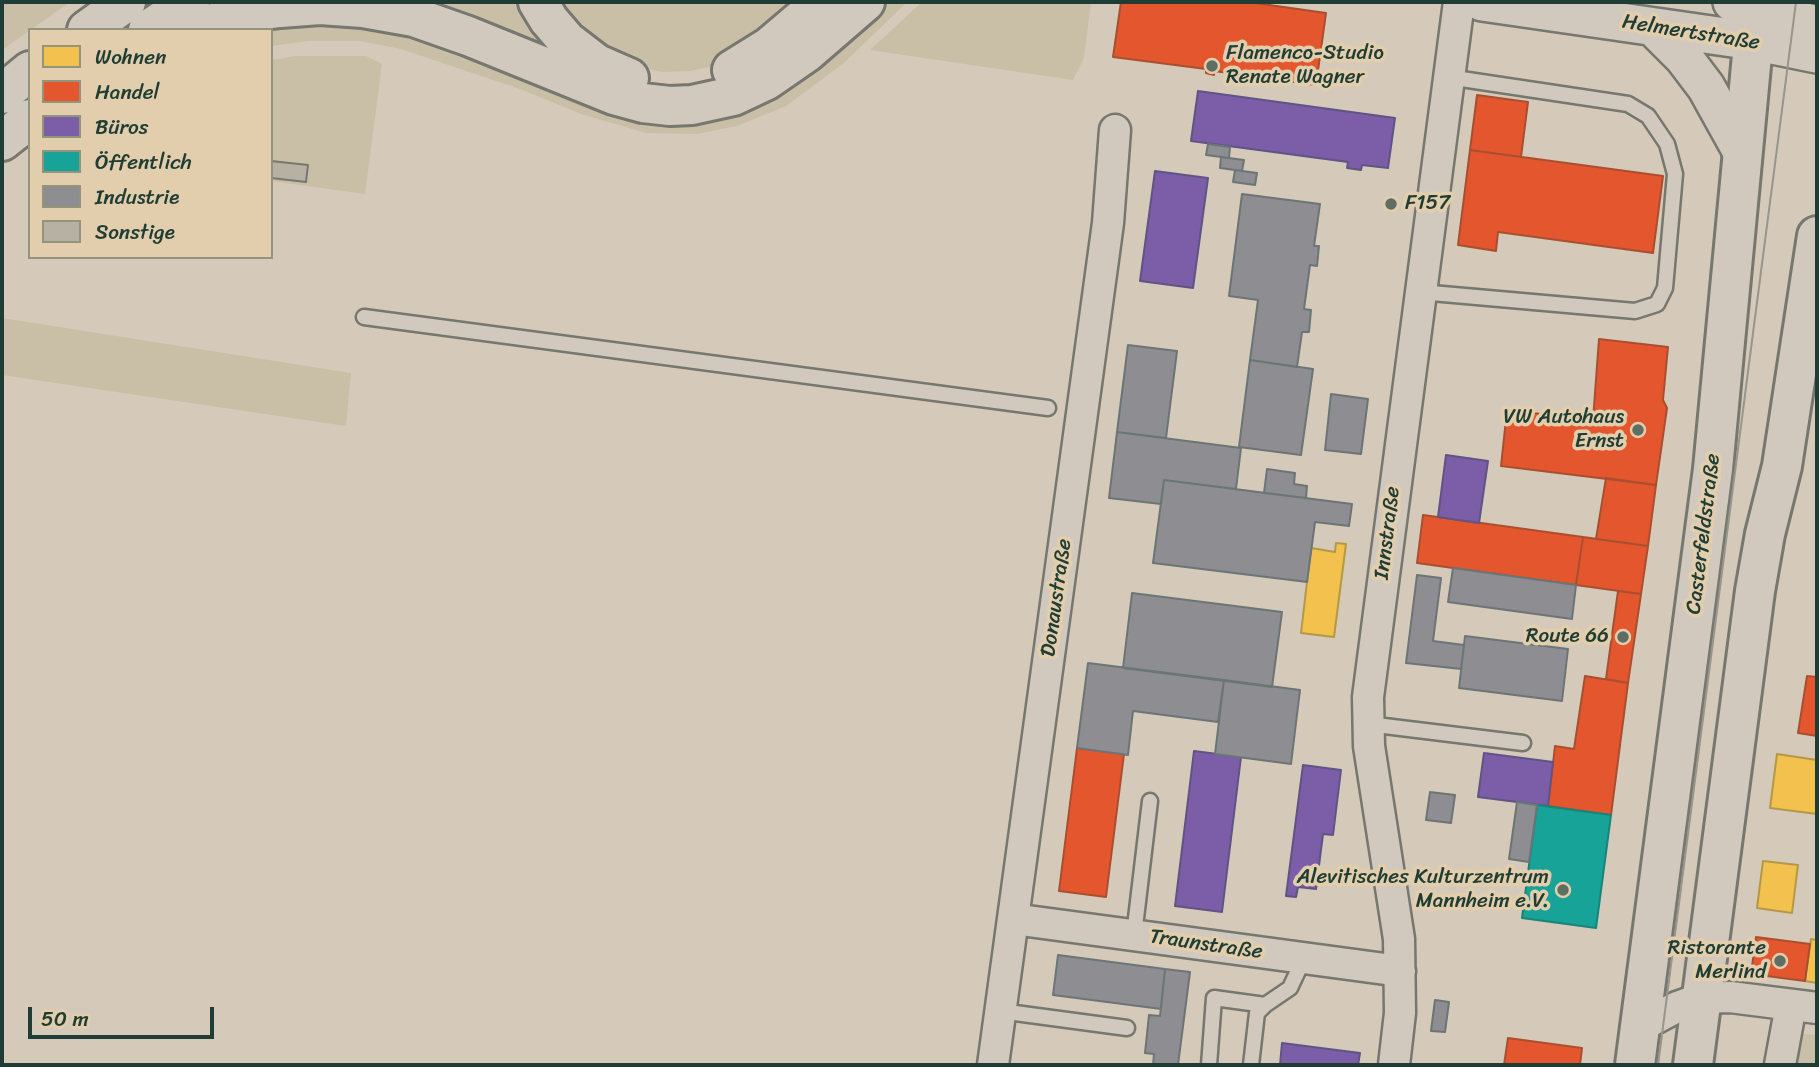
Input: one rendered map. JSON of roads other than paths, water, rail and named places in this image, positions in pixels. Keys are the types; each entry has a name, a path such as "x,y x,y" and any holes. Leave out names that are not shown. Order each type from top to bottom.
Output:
{"main road":[{"path":"90,28 125,2"},
{"path":"151,28 190,2"},
{"path":"538,2 567,41 597,64 631,79 657,86 710,78 740,66 769,47 822,2"},
{"path":"198,28 248,12 280,8 320,5 363,8 414,17 614,95 643,103 692,106 733,96 767,80 806,52 865,2"},
{"name":"Casterfeldstraße","path":"1635,1065 1713,469 1741,150 1750,13"},
{"path":"2,141 28,121"},
{"path":"1693,1065 1755,591 1765,534 1782,466 1817,236"}],"street":[{"name":"Innstraße","path":"1394,1065 1400,1013 1400,971 1395,905 1376,793 1368,724 1370,673 1459,2"},
{"name":"Helmertstraße","path":"1482,2 1653,27 1750,13 1817,25"},
{"name":"Helmertstraße","path":"1750,13 1817,54"},
{"path":"1653,27 1684,58 1706,87 1741,150"},
{"name":"Donaustraße","path":"993,1065 1107,236 1115,130"},
{"name":"Traunstraße","path":"1013,919 1400,971"},
{"path":"1641,1026 1677,1007 1702,998 1730,997 1804,1007 1780,1065"}],"lane":[{"path":"1420,292 1635,311 1657,304 1665,288 1675,174 1667,144 1648,116 1628,104 1448,77"},
{"path":"365,317 1048,408"},
{"path":"1368,724 1523,743"},
{"path":"1134,935 1150,802"},
{"path":"1251,1065 1257,1013 1290,988 1304,958"},
{"path":"1209,1065 1214,998 1265,1005"},
{"path":"1000,1011 1127,1028"}],"tram line":[{"path":"1658,1065 1796,2"}],"place":[{"name":"Flamenco-Studio Renate Wagner","path":"1212,66"},
{"name":"F157","path":"1391,204"},
{"name":"VW Autohaus Ernst","path":"1638,430"},
{"name":"Route 66","path":"1623,637"},
{"name":"Alevitisches Kulturzentrum Mannheim e.V.","path":"1563,890"},
{"name":"Ristorante Merlind","path":"1780,961"}]}
